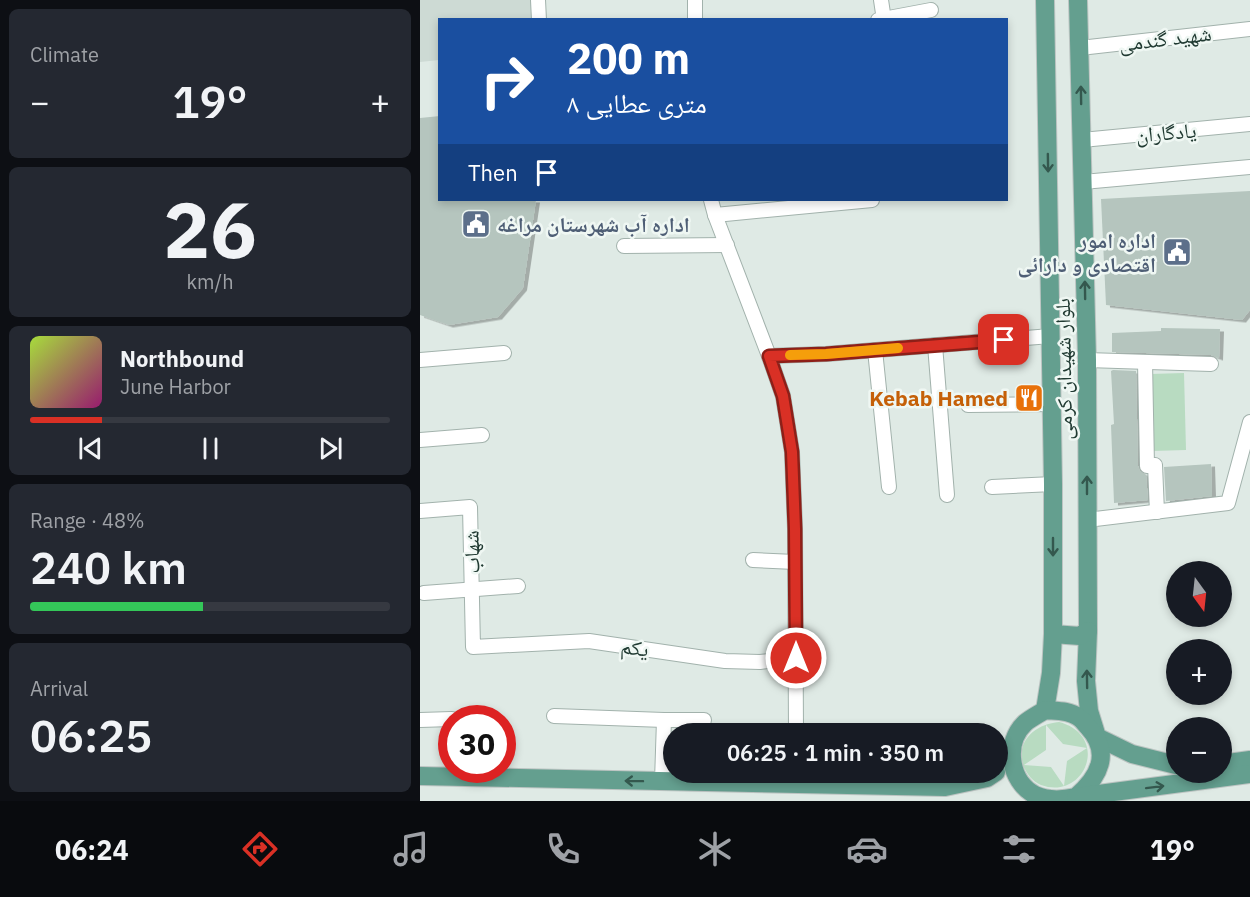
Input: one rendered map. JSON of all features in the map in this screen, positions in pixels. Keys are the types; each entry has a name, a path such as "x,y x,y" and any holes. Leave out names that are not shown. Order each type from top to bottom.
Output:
{"main road":[{"name":"بلوار شهیدان کرمی","path":"1045,710 1051,673 1053,634 1046,0"},
{"name":"بلوار شهیدان کرمی","path":"1078,0 1087,360 1088,631 1086,681 1089,711 1097,737"},
{"path":"1053,634 1072,637 1080,636 1088,631"},
{"path":"1166,762 1132,754 1097,737 1078,716 1064,711 1045,710 1026,723 1017,733 1012,745 1011,759 1015,773 1023,786 1046,800 1250,774"},
{"path":"1076,797 1088,787 1098,770 1100,750 1097,737"},
{"path":"1008,762 1011,759"},
{"path":"1232,762 1250,760"},
{"path":"420,776 662,781"},
{"path":"844,783 948,794 975,783"}],"street":[{"path":"538,0 539,18"},
{"path":"694,0 695,18"},
{"path":"881,0 882,18"},
{"path":"887,18 931,10"},
{"name":"شهید گندمی","path":"1080,48 1250,29"},
{"name":"یادگاران","path":"1082,140 1250,124"},
{"path":"1083,182 1250,167"},
{"path":"711,201 783,396 792,452 796,723"},
{"path":"715,215 862,201"},
{"path":"624,246 727,245"},
{"path":"769,356 826,354 1051,336"},
{"path":"935,345 946,495"},
{"path":"875,350 889,487"},
{"path":"420,360 504,353"},
{"path":"1087,360 1210,364"},
{"path":"1145,362 1147,466 1155,465 1157,512"},
{"path":"968,405 1052,404"},
{"path":"1087,520 1228,503 1250,423"},
{"path":"420,440 482,435"},
{"path":"992,487 1053,484"},
{"name":"شهاب","path":"420,511 470,507 473,647"},
{"path":"753,560 795,562"},
{"path":"424,593 518,586"},
{"name":"یکم","path":"473,647 589,641 725,660 760,662 796,658"},
{"path":"554,716 704,720"},
{"path":"420,720 438,719"},
{"path":"662,781 664,720"}],"shaded area":[{"path":"420,0 538,0 539,18 438,18 438,60 420,62"}],"green space":[{"path":"1184,373 1186,450 1152,451 1150,374"},
{"path":"1059,722 1075,729 1087,748 1063,744 1046,725 1046,750 1024,765 1051,767 1064,786 1038,784 1023,765 1022,748 1025,741 1036,730 1043,726 1051,723"},
{"path":"1087,748 1086,765 1080,776 1070,784 1064,785 1067,761"}],"building":[{"name":"اداره آب شهرستان مراغه","path":"438,116 438,201 536,201 523,288 498,317 449,325 420,315 420,118"},
{"name":"اداره امور اقتصادی و دارائی","path":"1250,191 1250,310 1242,320 1106,305 1101,199"},
{"path":"1161,328 1220,329 1219,358 1211,355 1112,352 1112,333 1161,331"},
{"path":"1111,371 1136,371 1138,466 1140,471 1146,475 1148,500 1114,503 1111,425 1114,424"},
{"path":"1211,464 1212,496 1166,501 1164,467"}],"slow traffic":[{"path":"790,355 898,348"}],"place":[{"name":"اداره آب شهرستان مراغه","path":"476,224"},
{"name":"اداره امور اقتصادی و دارائی","path":"1177,252"},
{"name":"Kebab Hamed","path":"1029,398"}],"route":[{"path":"796,658 792,452 783,396 769,356 826,354 1004,340"}]}
